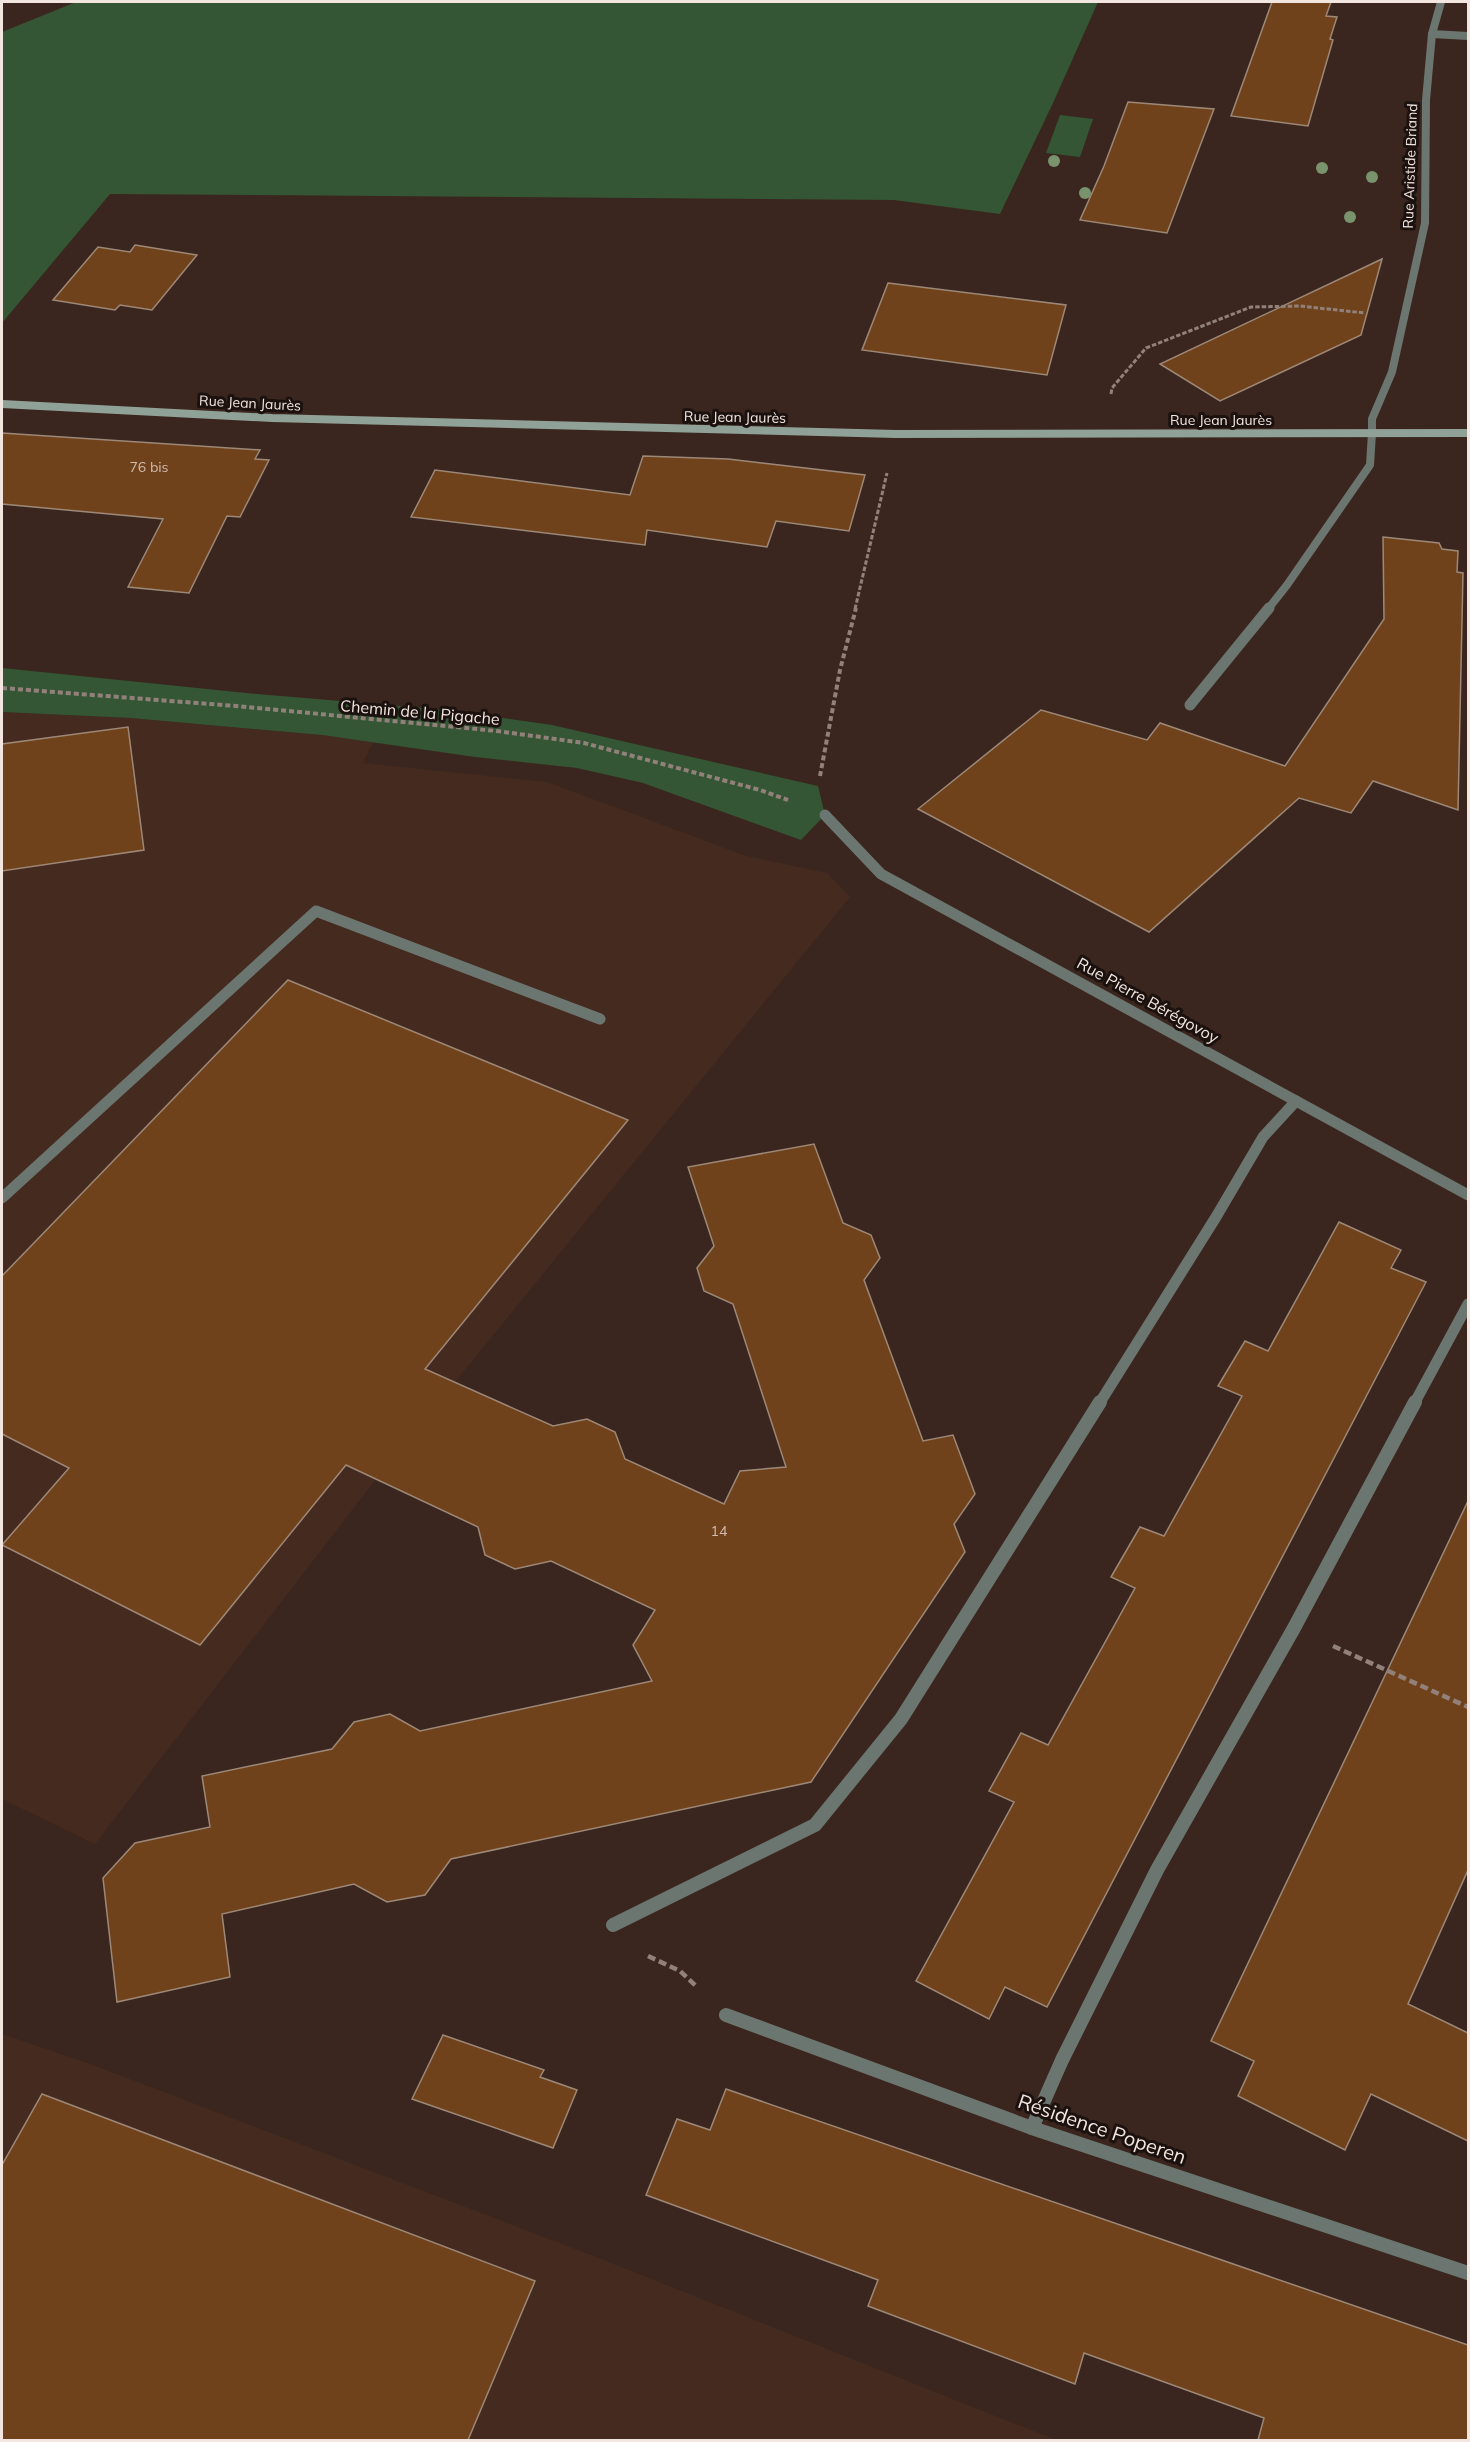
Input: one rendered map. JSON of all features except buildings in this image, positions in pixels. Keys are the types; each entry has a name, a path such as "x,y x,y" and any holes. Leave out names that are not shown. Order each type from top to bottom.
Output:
{"main road":[{"name":"Rue Jean Jaurès","path":"2,404 272,418 896,434 1468,433"}],"street":[{"name":"Rue Aristide Briand","path":"1190,705 1287,585 1370,465 1372,419 1392,372 1425,223 1426,100 1432,34 1441,2"},
{"path":"1432,34 1468,36"},
{"name":"Rue Pierre Bérégovoy","path":"825,815 881,874 1468,1195"},
{"path":"2,1198 316,911 600,1019"},
{"path":"613,1925 815,1825 901,1719 1216,1216 1263,1137 1296,1101"},
{"path":"1032,2128 1062,2060 1157,1870 1294,1628 1468,1304"},
{"name":"Résidence Poperen","path":"726,2015 1032,2128 1468,2273"}],"path":[{"path":"1108,434 1112,388 1146,348 1251,307 1300,306 1403,317"},
{"path":"825,815 818,786 840,670 896,434"},
{"name":"Chemin de la Pigache","path":"2,688 236,706 497,731 584,743 760,790 825,815"},
{"path":"1294,1628 1468,1707"},
{"path":"613,1925 646,1955 680,1971 726,2015"}],"shaded area":[{"path":"2,712 131,718 322,735 373,742 363,763 547,782 746,856 827,873 850,897 376,1479 95,1844 2,1799"},
{"path":"2,2034 93,2065 591,2255 1056,2440 2,2440"}],"green space":[{"path":"76,2 1098,2 1000,214 894,200 110,194 2,323 2,32"},
{"path":"1060,115 1093,119 1080,157 1046,153"},
{"path":"2,668 257,694 448,710 552,725 818,786 825,815 801,840 643,783 577,768 475,757 322,735 131,718 2,712"}]}
